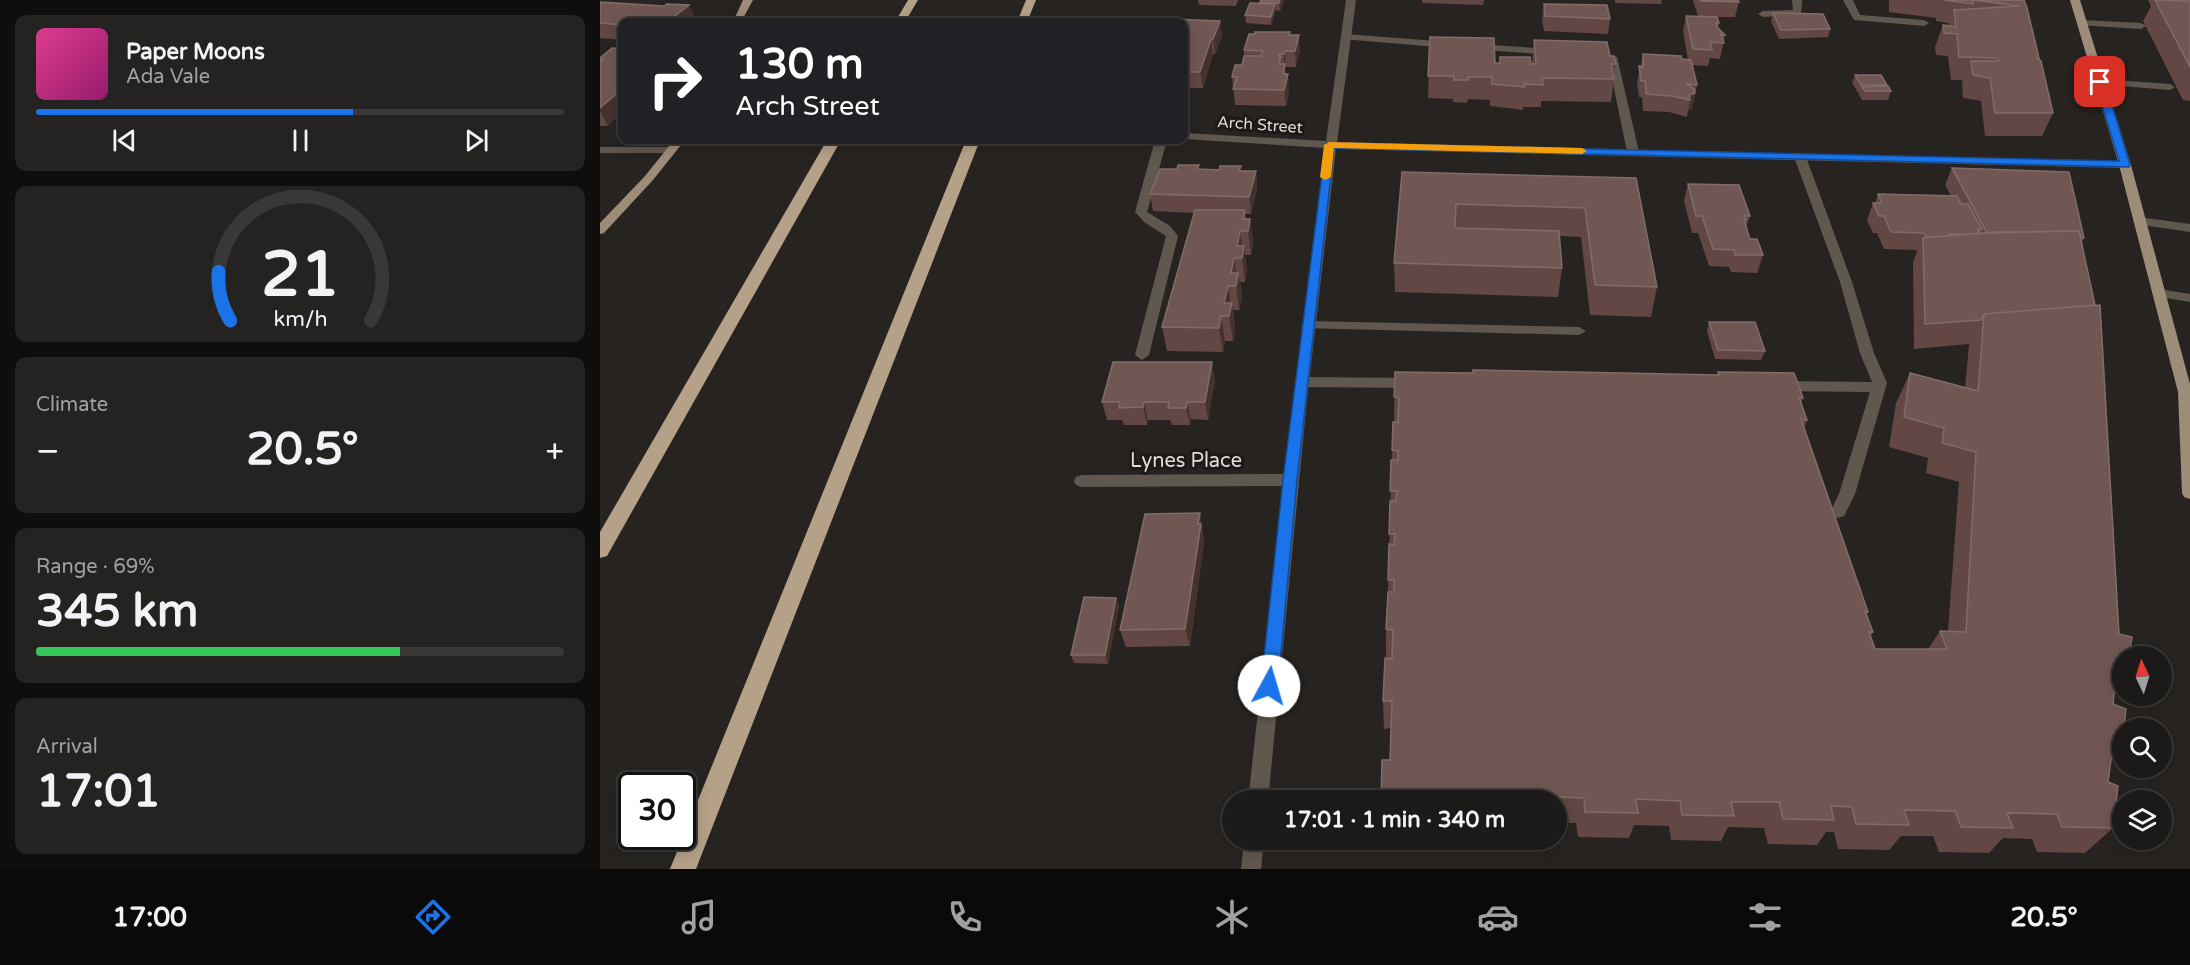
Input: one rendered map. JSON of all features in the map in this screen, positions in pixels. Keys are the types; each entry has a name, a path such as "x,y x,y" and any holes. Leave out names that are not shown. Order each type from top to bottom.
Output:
{"highway":[{"path":"1024,18 1031,0"},
{"path":"902,18 910,3"},
{"path":"600,550 832,144"},
{"path":"683,869 971,144"}],"main road":[{"path":"739,18 748,0"},
{"path":"2074,0 2125,165 2187,391 2190,494"},
{"path":"600,230 676,145"}],"street":[{"path":"1259,790 1301,382 1329,145 1351,0"},
{"path":"1763,14 1798,13 1797,0"},
{"path":"1848,0 1857,18 1924,23"},
{"path":"2082,23 2140,26"},
{"path":"1345,37 1566,54"},
{"path":"1589,55 1612,57 1633,153"},
{"path":"2100,82 2170,87"},
{"name":"Arch Street","path":"1188,136 1329,145 2125,165"},
{"path":"1142,355 1172,236 1169,230 1146,220 1141,212 1160,144"},
{"path":"600,150 676,145"},
{"path":"1800,157 1846,282 1867,353 1880,383 1846,494 1838,512"},
{"path":"2139,221 2190,228"},
{"path":"2159,293 2190,298"},
{"path":"1308,326 1579,331"},
{"path":"1301,382 1431,383"},
{"path":"1761,386 1879,387"},
{"name":"Lynes Place","path":"1082,481 1290,480"},
{"path":"1251,869 1253,850"}],"building":[{"path":"1261,0 1280,0 1279,3 1260,2"},
{"path":"1738,0 1739,2 1701,1"},
{"path":"1944,0 1973,0 1973,4"},
{"path":"1973,0 2024,0 2039,58 2037,58 2041,61 2053,113 1995,113 1990,78 1973,75 1971,61 1999,61 1997,58 1959,57 1957,34 1944,33 1943,25 1956,27 1954,10 2019,6"},
{"path":"2155,0 2190,1 2190,67"},
{"path":"600,2 664,6 667,4 689,5 672,18 618,18 618,25 600,23"},
{"path":"1250,3 1275,4 1271,17 1245,15"},
{"path":"1544,4 1607,5 1610,19 1545,16"},
{"path":"1773,13 1823,14 1830,29 1781,30"},
{"path":"1686,16 1717,17 1719,23 1716,23 1717,27 1725,35 1721,35 1724,43 1710,42 1712,50 1693,49"},
{"path":"1188,20 1220,21 1211,39 1200,72 1188,72"},
{"path":"1255,32 1290,32 1289,35 1299,35 1295,51 1285,51 1284,54 1278,56 1281,56 1279,64 1285,64 1283,74 1288,74 1284,90 1233,89 1237,77 1232,77 1235,65 1242,65 1244,56 1261,56 1263,51 1244,50 1249,34 1255,34"},
{"path":"1430,37 1494,38 1495,63 1500,63 1500,57 1530,57 1531,64 1536,64 1534,40 1607,42 1610,56 1614,56 1616,64 1611,64 1614,79 1542,78 1543,85 1524,84 1525,87 1492,84 1492,77 1468,77 1469,80 1454,80 1454,76 1428,76"},
{"path":"612,48 618,49 618,92 600,108 600,62 603,60 600,58"},
{"path":"1643,54 1681,56 1682,59 1691,60 1697,85 1686,84 1694,89 1695,93 1689,95 1690,100 1646,94 1645,81 1641,81 1639,66 1643,67"},
{"path":"1855,75 1881,75 1887,85 1861,85"},
{"path":"1888,86 1891,91 1865,91 1862,87"},
{"path":"1178,165 1199,165 1197,169 1219,170 1220,166 1241,166 1239,171 1256,171 1249,197 1150,194 1160,169 1177,169"},
{"path":"1952,168 2069,172 2084,238 2081,238 2079,231 1987,233"},
{"path":"1402,172 1636,178 1657,287 1595,285 1585,208 1456,204 1455,228 1559,231 1562,268 1394,263"},
{"path":"1688,184 1739,185 1750,216 1745,216 1746,220 1744,220 1750,239 1757,239 1763,255 1735,255 1734,250 1713,249 1702,216 1696,216"},
{"path":"1878,194 1957,196 1961,204 1968,204 1982,229 1978,229 1979,234 1926,237 1924,233 1891,232 1884,216 1879,216 1873,203 1882,203"},
{"path":"1195,210 1245,210 1243,219 1250,219 1248,231 1240,231 1237,246 1244,246 1242,258 1234,258 1231,273 1238,273 1236,286 1228,286 1224,303 1232,303 1229,316 1221,316 1219,328 1162,327"},
{"path":"2079,231 2095,305 1984,314 1981,320 1925,324 1923,238 1994,232"},
{"path":"2100,305 2119,634 2132,637 2131,646 2112,646 2112,706 2126,709 2125,718 2112,718 2112,752 2108,782 2118,786 2118,790 2112,790 2112,828 2062,827 2057,814 2007,813 2013,828 1961,827 1955,811 1904,810 1909,825 1856,824 1852,807 1831,806 1834,820 1783,819 1779,802 1731,802 1734,816 1682,815 1680,801 1636,799 1638,813 1585,812 1584,798 1567,797 1567,790 1381,790 1382,760 1390,760 1392,701 1383,701 1385,658 1392,659 1393,630 1386,629 1388,592 1394,592 1394,580 1388,580 1389,544 1394,545 1395,534 1389,534 1390,501 1396,501 1397,491 1390,491 1391,460 1398,460 1398,451 1392,450 1393,422 1398,422 1399,398 1394,397 1395,372 1473,373 1473,370 1719,375 1718,372 1794,373 1803,398 1799,397 1807,420 1801,419 1868,612 1865,611 1873,632 1869,632 1875,649 1947,649 1940,631 1966,632 1976,452 1942,443 1944,428 1904,417 1910,373 1978,391 1984,314"},
{"path":"1709,322 1755,322 1765,351 1718,350"},
{"path":"1113,362 1212,362 1205,402 1187,402 1186,408 1168,408 1169,402 1144,402 1143,407 1119,408 1120,402 1102,402"},
{"path":"1200,513 1198,524 1201,524 1185,629 1120,630 1145,514"},
{"path":"1084,597 1116,598 1105,655 1071,655"}],"slow traffic":[{"path":"1325,177 1329,145 1582,151"}],"route":[{"path":"1269,686 1290,480 1329,145 2125,165 2100,82"}]}
